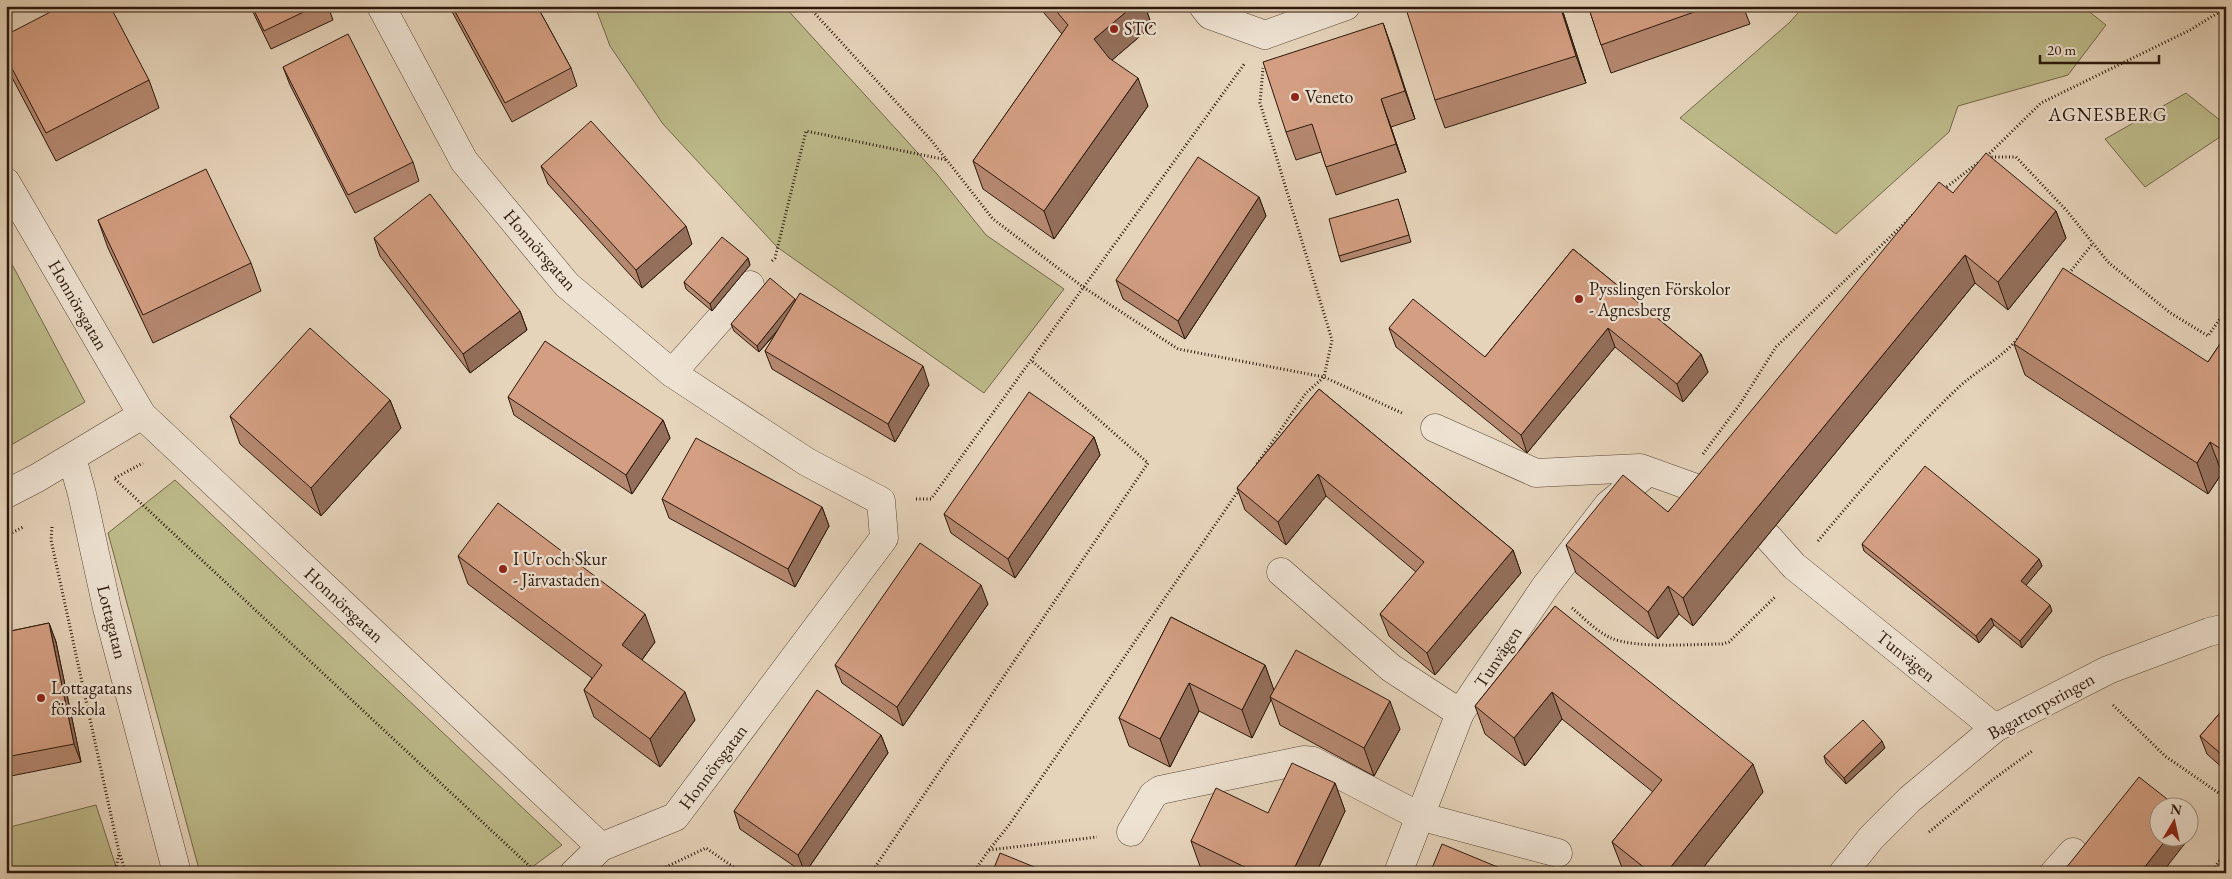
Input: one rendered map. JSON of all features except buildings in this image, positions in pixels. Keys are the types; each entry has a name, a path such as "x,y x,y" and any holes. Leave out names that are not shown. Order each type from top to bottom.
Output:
{"street":[{"name":"Honnörsgatan","path":"6,182 142,416 602,847 675,817 884,538 881,501 807,462 672,374 567,285 464,161 380,6"},
{"path":"1203,6 1210,15 1265,35 1346,6"},
{"path":"672,374 750,285"},
{"path":"6,494 72,458 142,416"},
{"path":"1435,428 1536,473 1640,468 1680,484 1715,495"},
{"name":"Lottagatan","path":"72,458 82,494 107,608 177,873"},
{"name":"Tunvägen","path":"1398,873 1460,712 1545,587 1608,505 1648,472"},
{"name":"Tunvägen","path":"1767,536 1794,566 1996,728"},
{"path":"1281,572 1392,668 1460,712"},
{"name":"Bagartorpsringen","path":"1843,873 1871,838 1910,798 1996,728 2108,670 2209,632 2226,628"},
{"path":"1131,832 1153,795 1160,790 1304,760 1313,761 1419,816 1558,853"},
{"path":"574,873 602,847"},
{"path":"2054,873 2073,852"}],"path":[{"path":"808,6 946,160 993,219 1083,287 1178,349 1324,377 1435,428"},
{"path":"1942,192 1986,157 2041,102 2190,30 2226,8"},
{"path":"2220,12 2226,21"},
{"path":"881,501 931,499 1265,35"},
{"path":"1255,466 1306,393 1324,377 1332,340 1260,103 1265,35"},
{"path":"775,258 806,131 946,160"},
{"path":"1986,157 2016,158 2067,211 2108,262 2169,312 2208,336 2226,310"},
{"path":"1680,484 1740,404 1776,347 1905,220 1920,209"},
{"path":"2062,282 2093,243"},
{"path":"1814,545 1873,474 1961,385 2008,351 2020,336"},
{"path":"871,873 1148,463 1031,360"},
{"path":"115,478 538,873"},
{"path":"973,873 1009,825 1244,482"},
{"path":"52,525 50,540 119,852 126,873"},
{"path":"1545,587 1610,638 1638,644 1729,642 1782,591"},
{"path":"2104,709 2121,702"},
{"path":"2113,706 2165,756 2226,798"},
{"path":"1922,838 1991,781 2038,746"},
{"path":"989,850 1063,843 1131,832"},
{"path":"653,873 706,848 742,873"},
{"path":"2210,873 2226,851"},
{"path":"115,873 119,852"}],"shaded area":[{"path":"595,6 784,6 937,174 986,235 1064,289 984,393 777,247 663,124 610,46"},
{"path":"1804,6 2082,6 2106,25 2068,75 1958,106 1949,132 1836,234 1680,118 1790,22"},
{"path":"2186,93 2226,125 2226,133 2145,187 2105,139"},
{"path":"6,253 85,402 6,448"},
{"path":"175,480 562,845 524,873 200,873 108,533"},
{"path":"96,805 118,873 6,873 6,828"}],"place":[{"name":"STC","path":"1114,29"},
{"name":"Veneto","path":"1295,97"},
{"name":"Pysslingen Förskolor - Agnesberg","path":"1579,299"},
{"name":"I Ur och Skur - Järvastaden","path":"503,569"},
{"name":"Lottagatans förskola","path":"41,698"}],"district":[{"name":"AGNESBERG","path":"2108,114"}]}
